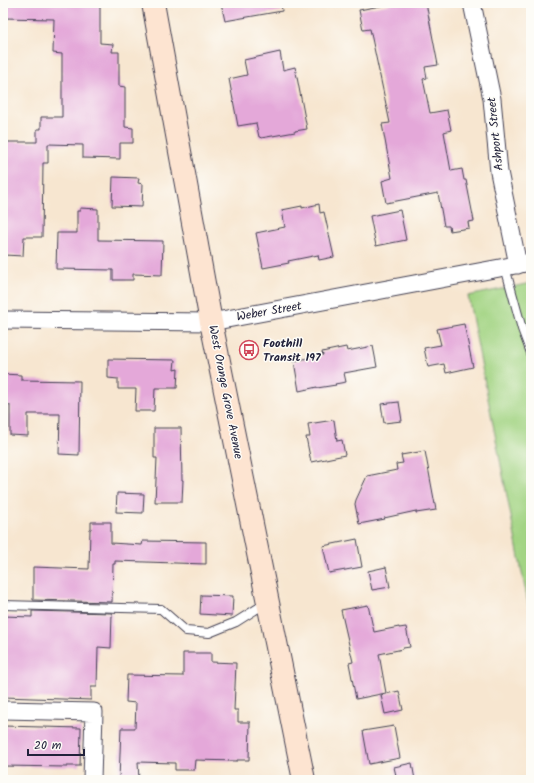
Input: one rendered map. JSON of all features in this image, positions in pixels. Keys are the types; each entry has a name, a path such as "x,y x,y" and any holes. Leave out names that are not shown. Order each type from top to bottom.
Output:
{"street":[{"name":"West Orange Grove Avenue","path":"153,3 211,322 304,780"},
{"name":"Ashport Street","path":"472,3 492,100 499,172 518,265"},
{"name":"Weber Street","path":"3,320 211,322 518,265"},
{"path":"3,710 94,712 92,780"}],"lane":[{"path":"518,265 522,329 531,353"},
{"path":"3,605 161,609 186,631 209,632 236,622 268,602"}],"green space":[{"path":"531,283 531,619 468,296"}],"building":[{"path":"3,3 99,3 100,43 113,44 112,52 119,52 119,86 125,87 125,127 133,128 133,143 120,143 120,159 83,158 83,145 48,144 48,163 43,163 42,237 24,237 23,256 4,255 5,162 3,162 3,142 37,142 37,129 41,129 41,117 62,117 62,54 53,53 54,19 3,18"},
{"path":"221,3 281,3 282,11 225,21"},
{"path":"396,3 426,3 438,65 425,67 427,78 423,79 430,113 447,110 451,130 444,132 451,171 462,169 464,180 466,180 474,221 468,222 469,228 450,231 449,226 444,226 438,193 386,203 382,181 392,178 382,124 390,123 370,29 363,30 359,10"},
{"path":"280,52 283,70 295,67 307,129 261,138 259,137 256,123 238,126 229,79 247,75 244,60"},
{"path":"113,177 139,178 138,183 143,184 142,207 112,206"},
{"path":"319,204 320,213 324,212 334,257 319,260 318,255 263,268 256,233 285,227 282,210 302,206 302,208"},
{"path":"80,208 98,209 98,240 163,241 162,275 133,274 133,280 113,280 113,270 56,269 57,233 77,233 77,211 80,211"},
{"path":"400,210 406,240 376,246 370,216"},
{"path":"464,324 473,367 446,373 444,364 428,367 424,348 441,345 437,329"},
{"path":"373,346 377,367 344,373 346,382 299,391 294,361 323,355 322,352 346,347 347,351"},
{"path":"108,359 175,360 174,370 178,369 177,388 155,388 154,411 135,411 136,389 118,389 118,379 108,378"},
{"path":"3,374 21,375 21,380 80,381 79,455 59,454 60,414 28,414 28,436 10,435 10,405 3,405"},
{"path":"399,402 402,421 384,423 381,404"},
{"path":"334,420 337,441 342,440 345,455 311,462 306,437 310,437 308,424"},
{"path":"154,428 181,428 183,480 182,502 155,502 157,458 154,458"},
{"path":"425,451 436,510 416,513 416,511 359,524 355,504 367,476 397,470 396,464 403,463 401,455"},
{"path":"117,493 144,494 143,513 116,512"},
{"path":"91,522 111,522 111,543 142,545 143,541 206,542 206,564 115,561 115,564 113,564 112,602 33,600 33,567 89,569"},
{"path":"357,539 362,567 329,573 323,546"},
{"path":"386,567 390,587 372,590 368,571"},
{"path":"201,595 233,596 232,616 200,614"},
{"path":"368,605 374,632 406,627 410,647 379,654 386,693 356,699 349,663 353,662 341,610"},
{"path":"32,611 112,613 111,648 98,647 97,687 91,687 91,700 3,697 3,616 32,617"},
{"path":"183,653 211,653 211,662 236,663 234,710 238,710 238,722 250,722 249,760 195,760 194,770 175,770 175,763 138,762 139,780 119,780 121,728 135,728 136,703 126,702 127,675 183,676"},
{"path":"399,691 403,710 385,714 381,695"},
{"path":"3,726 81,728 80,766 3,766"},
{"path":"394,726 400,758 369,764 363,731"},
{"path":"412,763 415,780 397,780 394,767"}],"place":[{"name":"Foothill Transit 197","path":"249,350"}]}
